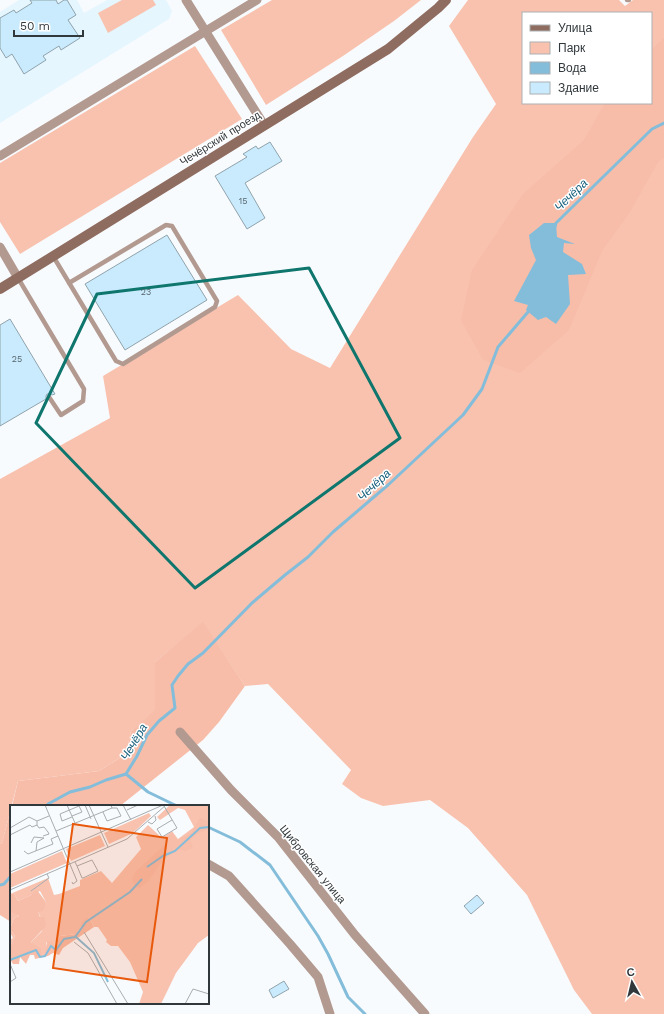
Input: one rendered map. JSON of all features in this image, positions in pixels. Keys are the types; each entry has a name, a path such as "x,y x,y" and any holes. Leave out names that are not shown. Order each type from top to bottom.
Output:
{"main road":[{"name":"Чечёрский проезд","path":"0,289 388,49 446,0"}],"street":[{"path":"186,0 264,125"},
{"path":"0,156 257,0"},
{"path":"0,247 18,278"},
{"name":"Щибровская улица","path":"180,732 231,790 278,837 355,935 425,1014"},
{"path":"209,865 229,876 318,977 330,1014"}],"lane":[{"path":"53,256 69,283 116,361 123,364 215,307 217,301 172,226 166,225 69,283"},
{"path":"18,278 84,389 83,401 61,415 49,397"}],"highlighted area":[{"path":"309,268 400,438 195,588 36,423 97,294"}],"shaded area":[{"path":"19,0 77,0 84,13 107,0 166,0 172,11 169,19 0,123 0,12"},
{"path":"664,38 664,158 658,162 630,212 602,251 569,330 520,373 483,360 461,320 472,270 523,194 584,140 604,104 652,104 652,49"},
{"path":"203,622 245,686 219,722 203,740 121,805 12,805 18,781 99,771 126,754 131,731 155,710 155,662"},
{"path":"10,812 10,921 0,915 0,844 2,843"}],"green space":[{"path":"122,0 153,0 156,5 108,33 98,13"},
{"path":"272,0 421,0 394,21 343,56 266,105 221,30"},
{"path":"468,0 619,0 625,6 633,0 664,0 664,1014 592,1014 574,990 527,895 468,828 430,800 383,806 361,798 342,784 351,770 268,684 245,686 203,623 155,662 156,710 131,731 126,754 99,771 18,781 12,805 10,805 10,812 2,843 0,844 0,479 110,418 103,376 238,295 291,349 330,368 473,137 496,104 449,26"},
{"path":"195,46 242,119 20,254 0,222 0,163"}],"water":[{"path":"544,223 556,223 557,237 575,244 564,243 563,252 582,264 586,274 568,275 570,304 556,324 546,317 538,320 526,310 528,305 514,301 536,260 531,248 529,235"}],"building":[{"path":"30,0 56,0 58,4 64,0 67,0 76,15 68,20 80,38 61,50 59,46 43,56 46,60 24,74 12,54 6,58 0,48 0,18 14,10 16,13 32,3"},
{"path":"270,142 282,161 245,183 265,218 247,229 215,176 247,157 243,154 256,146 258,149"},
{"path":"167,235 207,300 125,350 85,284"},
{"path":"10,319 55,394 47,394 46,399 0,426 0,325"},
{"path":"477,895 484,903 471,914 464,906"},
{"path":"284,981 289,989 273,998 269,990"}],"waterway":[{"name":"Чечёра","path":"555,227 556,223 652,129 664,123"},
{"name":"Чечёра","path":"48,805 70,792 90,787 126,774 147,735 159,721 175,708 172,685 188,664 203,653 252,603 308,557 333,532 388,485 463,415 482,389 498,347 529,309"},
{"path":"126,774 148,792 175,805"},
{"path":"209,827 240,842 270,865 318,936 348,997 365,1014"},
{"name":"Чечёра","path":"0,885 4,884 10,877"}]}
